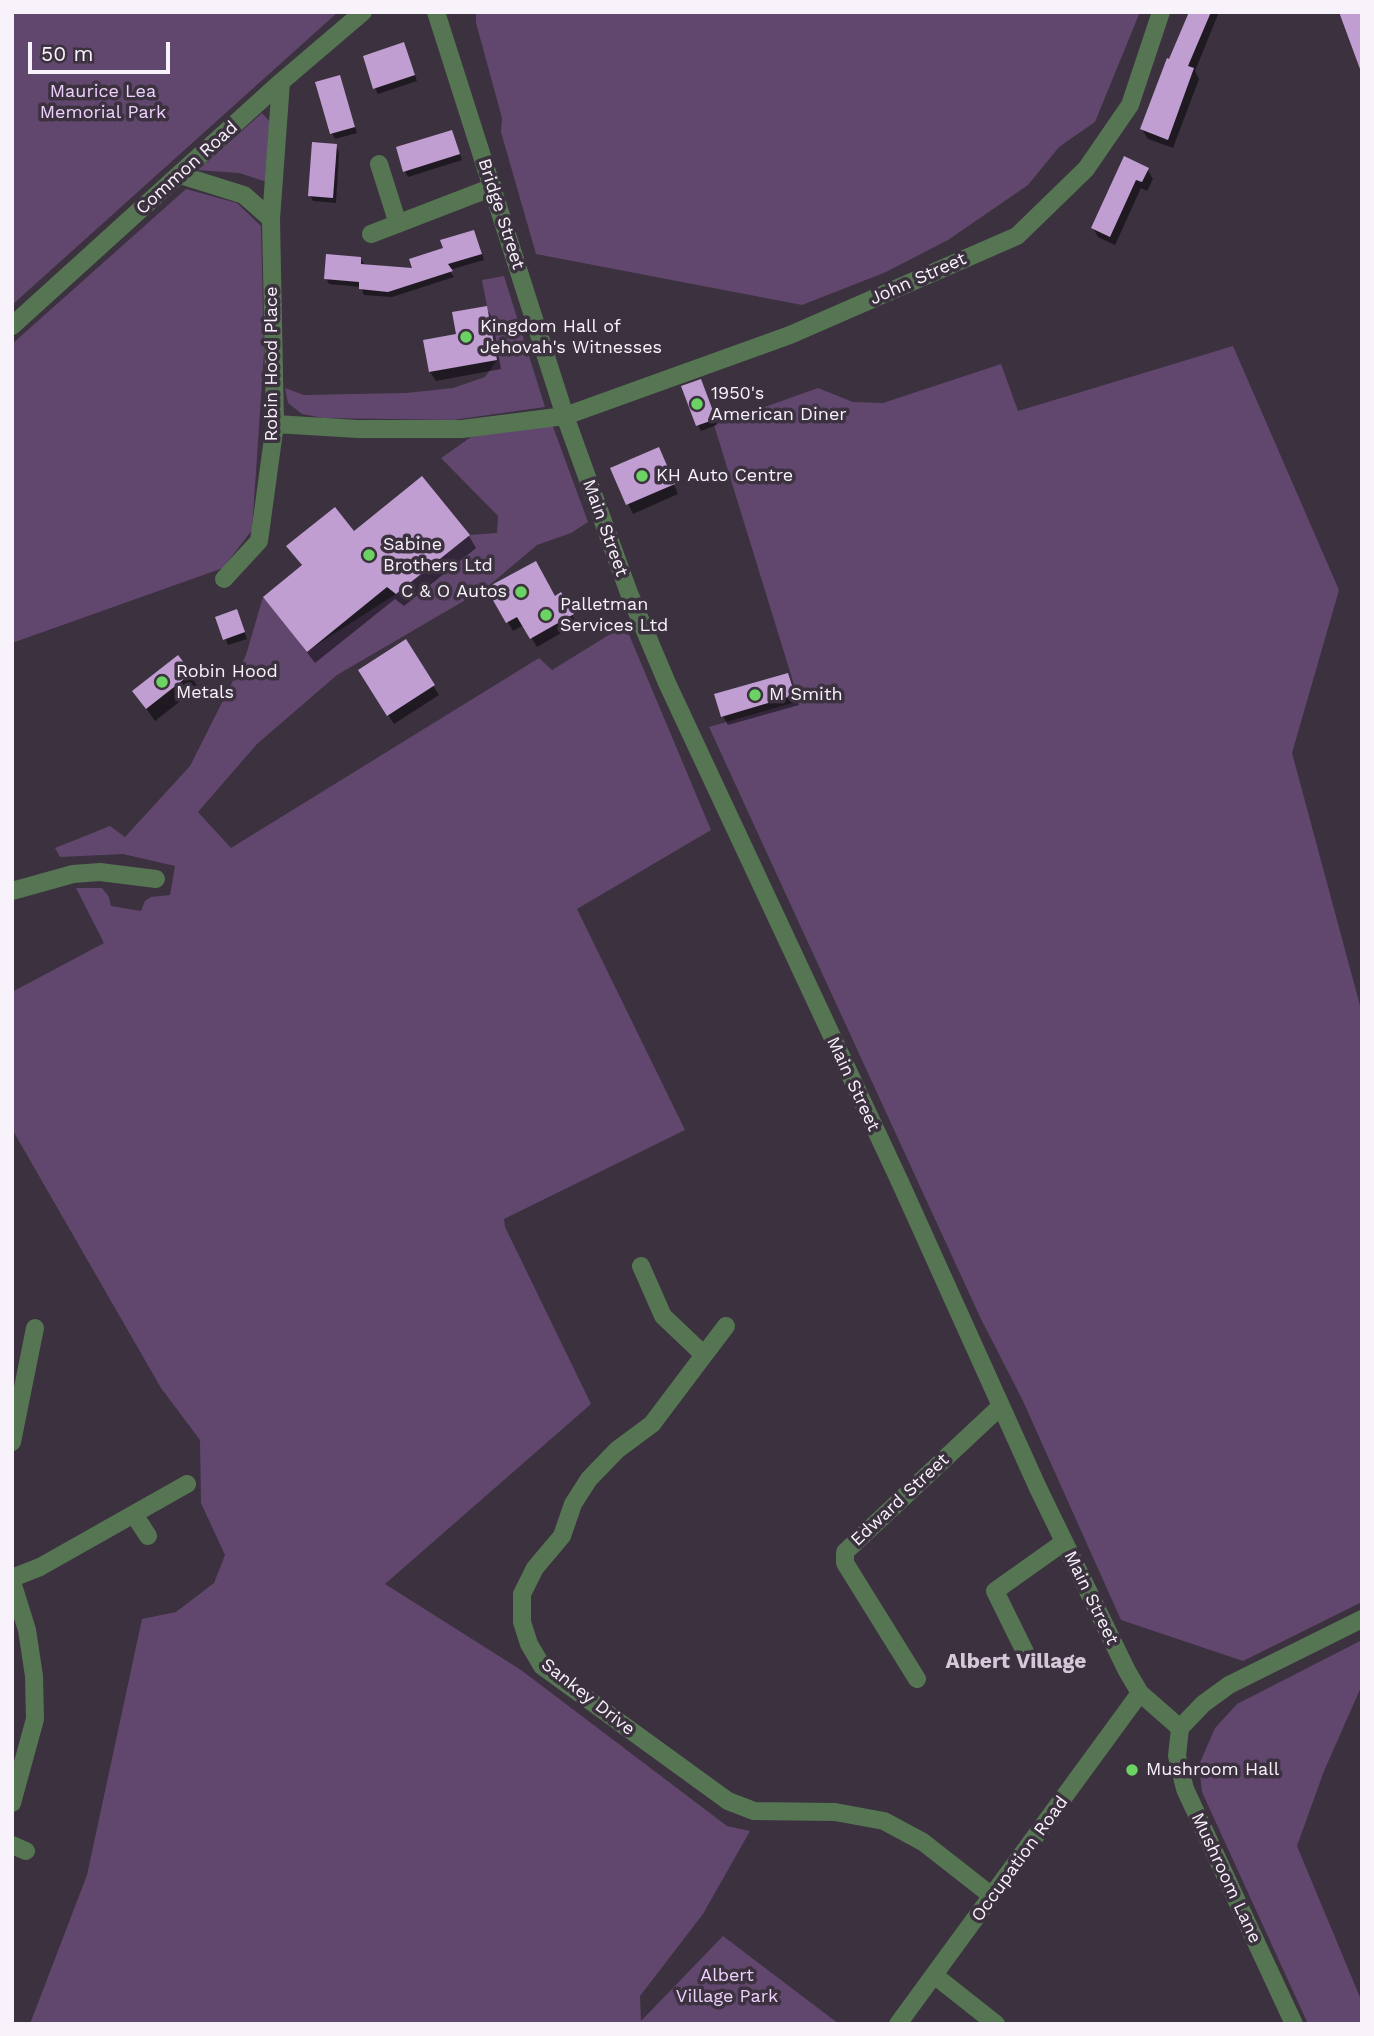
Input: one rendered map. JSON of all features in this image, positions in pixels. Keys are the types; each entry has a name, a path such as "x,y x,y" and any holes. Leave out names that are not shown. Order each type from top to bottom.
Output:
{"street":[{"name":"Common Road","path":"12,326 281,82 363,12"},
{"name":"Bridge Street","path":"436,12 565,416"},
{"name":"John Street","path":"275,424 358,429 462,429 565,416 790,335 1017,236 1086,169 1130,105 1161,12"},
{"name":"Robin Hood Place","path":"224,579 259,541 275,424 271,219 281,82"},
{"path":"379,164 397,224"},
{"path":"180,175 244,195 271,219"},
{"path":"371,234 493,187"},
{"name":"Main Street","path":"565,416 629,593 667,683 1064,1542 1140,1693 1180,1728"},
{"path":"12,891 73,874 100,872 156,879"},
{"path":"640,1266 663,1316 704,1355"},
{"name":"Sankey Drive","path":"726,1326 652,1424 589,1479 573,1504 562,1536 535,1568 522,1594 522,1622 529,1644 542,1666 728,1801 754,1811 835,1812 884,1821 923,1842 992,1896"},
{"path":"12,1442 35,1328"},
{"name":"Edward Street","path":"917,1679 845,1563 845,1552 1001,1406"},
{"path":"12,1803 34,1719 34,1675 27,1630 12,1580 135,1516 187,1484"},
{"path":"135,1516 148,1536"},
{"path":"1029,1660 995,1591 1064,1542"},
{"path":"1180,1728 1203,1704 1229,1685 1362,1619"},
{"name":"Occupation Road","path":"898,2024 1140,1693"},
{"name":"Mushroom Lane","path":"1180,1728 1177,1756 1185,1790 1294,2024"},
{"path":"934,1975 996,2024"}],"green space":[{"name":"Maurice Lea Memorial Park","path":"12,12 338,12 12,305"},
{"path":"476,12 1140,12 1095,122 1059,147 1028,185 948,240 886,272 802,305 536,254 501,132 502,118 476,23"},
{"path":"262,113 272,124 267,182 239,173 198,170"},
{"path":"186,189 237,203 261,226 264,353 252,530 223,568 12,643 12,344"},
{"path":"504,276 545,407 453,420 323,418 302,414 288,403 285,388 304,395 406,393 453,388 485,377 497,360 482,280"},
{"path":"1233,346 1339,590 1292,753 1362,1013 1362,1602 1243,1661 1121,1620 1023,1401 980,1317 709,727 799,701 714,425 818,388 853,402 883,403 1001,364 1018,411"},
{"name":"Albert Village Park","path":"552,424 588,522 571,533 537,545 486,588 337,675 257,744 198,812 231,848 539,658 552,670 625,625 711,830 577,909 685,1130 504,1219 505,1227 591,1404 385,1584 521,1670 727,1826 750,1831 703,1914 640,1996 641,2021 723,1936 839,2024 30,2024 87,1875 142,1619 176,1612 214,1583 225,1555 201,1503 200,1440 161,1388 12,1129 12,992 104,943 76,888 102,888 109,897 111,906 141,911 145,901 151,897 170,895 175,866 123,854 60,857 55,848 110,826 125,837 190,766 246,655 263,597 307,651 396,594 470,535 497,533 498,516 441,458 474,435"},
{"path":"1362,1640 1362,1685 1324,1771 1297,1846 1362,2002 1362,2024 1308,2024 1202,1792 1199,1765 1215,1728 1237,1704"}],"building":[{"path":"1189,12 1211,12 1188,66 1194,68 1168,140 1140,129 1167,58 1169,59"},
{"path":"1339,12 1362,12 1362,69 1360,69"},
{"path":"404,42 415,75 373,89 363,56"},
{"path":"340,75 355,127 330,134 315,82"},
{"path":"452,130 460,154 403,172 396,147"},
{"path":"312,142 337,144 333,198 308,196"},
{"path":"1124,156 1149,168 1142,182 1136,180 1110,237 1091,228"},
{"path":"474,230 482,254 448,264 453,271 388,292 359,289 359,282 324,279 326,254 361,257 361,264 412,268 409,259 443,248 440,240"},
{"name":"Kingdom Hall of Jehovah's Witnesses","path":"487,306 497,360 429,372 423,340 456,334 452,312"},
{"path":"701,379 716,419 696,426 681,386"},
{"name":"KH Auto Centre","path":"659,447 675,484 626,505 610,468"},
{"name":"Sabine Brothers Ltd","path":"422,476 470,535 396,594 387,587 307,652 263,597 302,565 286,546 335,507 354,531"},
{"name":"C & O Autos","path":"536,561 555,596 561,592 574,614 530,639 517,617 506,623 486,588"},
{"path":"237,609 245,632 223,640 215,617"},
{"path":"406,639 435,685 387,716 358,670"},
{"name":"Robin Hood Metals","path":"178,655 192,673 146,709 132,691"},
{"name":"M Smith","path":"788,673 795,695 721,717 714,694"}],"place":[{"name":"Kingdom Hall of Jehovah's Witnesses","path":"466,337"},
{"name":"1950's American Diner","path":"697,404"},
{"name":"KH Auto Centre","path":"642,476"},
{"name":"Sabine Brothers Ltd","path":"369,555"},
{"name":"C & O Autos","path":"521,592"},
{"name":"Palletman Services Ltd","path":"546,615"},
{"name":"Robin Hood Metals","path":"162,682"},
{"name":"M Smith","path":"755,695"},
{"name":"Mushroom Hall","path":"1132,1770"}],"district":[{"name":"Albert Village","path":"1016,1662"}]}
